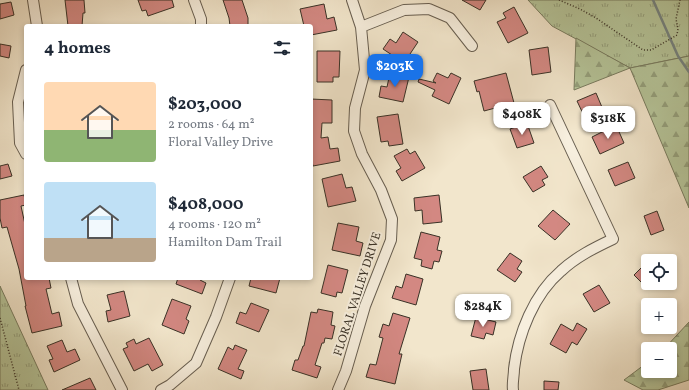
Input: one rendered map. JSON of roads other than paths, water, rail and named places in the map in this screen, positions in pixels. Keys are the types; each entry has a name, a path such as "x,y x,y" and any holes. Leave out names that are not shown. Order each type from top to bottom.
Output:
{"street":[{"path":"33,0 37,24"},
{"path":"194,0 201,19 201,24"},
{"name":"FLORAL VALLEY DRIVE","path":"338,390 346,370 365,306 391,240 392,219 381,190 362,154 354,131 355,108 365,70 361,27 352,0"},
{"path":"361,27 404,10 429,9 450,18 472,46"},
{"path":"24,78 18,102 20,143 24,150"},
{"path":"513,390 516,352 528,317 541,294 560,272 583,254 613,239 550,105"},
{"path":"72,280 78,304 122,390"},
{"path":"161,390 170,385 196,363 216,317 229,280"}],"waterway":[{"path":"653,0 678,56 689,72"}]}
